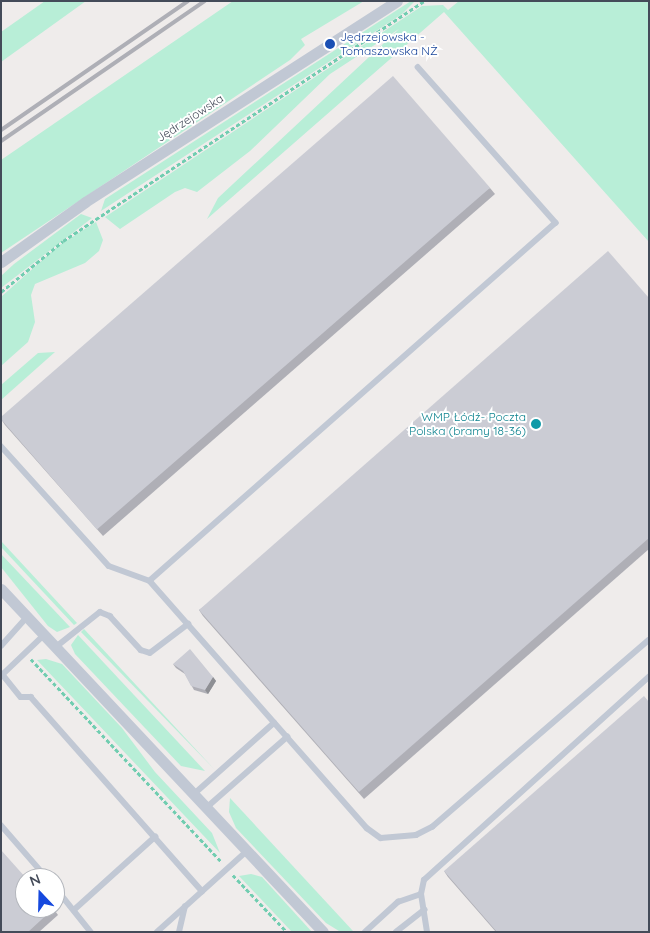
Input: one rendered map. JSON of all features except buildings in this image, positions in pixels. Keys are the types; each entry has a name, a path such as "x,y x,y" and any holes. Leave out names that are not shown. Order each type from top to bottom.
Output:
{"street":[{"name":"Jędrzejowska","path":"1,262 85,202 397,1"},
{"path":"1,589 323,932"}],"lane":[{"path":"150,580 556,222 418,67"},
{"path":"1,446 109,566 150,580 366,828 381,838 416,835 432,827 649,640"},
{"path":"56,647 100,612 110,616 141,650 150,653 188,624"},
{"path":"1,646 27,617"},
{"path":"44,635 2,676 21,697 31,697 202,892"},
{"path":"427,932 421,894 424,880 649,677"},
{"path":"194,794 274,723"},
{"path":"206,808 287,737"},
{"path":"1,825 38,868"},
{"path":"75,909 155,838"},
{"path":"157,932 247,851"},
{"path":"365,932 398,902 421,894"},
{"path":"65,898 91,932"},
{"path":"179,932 185,908"},
{"path":"396,932 424,910"}],"path":[{"path":"1,292 63,241 424,1"},
{"path":"26,654 287,932"}],"green space":[{"path":"45,1 86,1 1,62 1,32"},
{"path":"233,1 364,1 301,39 305,45 290,60 1,253 1,160"},
{"path":"411,1 415,1 402,14 101,211 105,199"},
{"path":"459,1 649,1 649,242 444,12 207,219 218,198 399,29 330,74 250,151 197,192 185,188 175,192 120,229 105,217 422,6 443,5 448,10"},
{"path":"81,214 92,218 1,288 1,276 14,264"},
{"path":"96,222 103,240 99,251 85,263 35,284 31,295 35,322 28,342 1,366 1,297 58,246"},
{"path":"55,352 1,400 1,385 38,353"},
{"path":"1,541 77,623 74,625 1,547"},
{"path":"1,554 70,627 57,632 48,626 1,567"},
{"path":"84,629 215,770 81,632"},
{"path":"78,635 205,771 181,766 75,654 71,645"},
{"path":"46,659 62,664 122,728 155,772 212,833 220,853 37,660"},
{"path":"230,798 353,931 339,931 326,923 236,828 229,812"},
{"path":"251,874 262,877 312,932 292,932 239,876"}],"railway":[{"path":"1,130 188,1"},
{"path":"1,141 205,1"}],"place":[{"name":"Jędrzejowska - Tomaszowska NŻ","path":"330,44"},
{"name":"WMP Łódź- Poczta Polska (bramy 18-36)","path":"536,424"}]}
